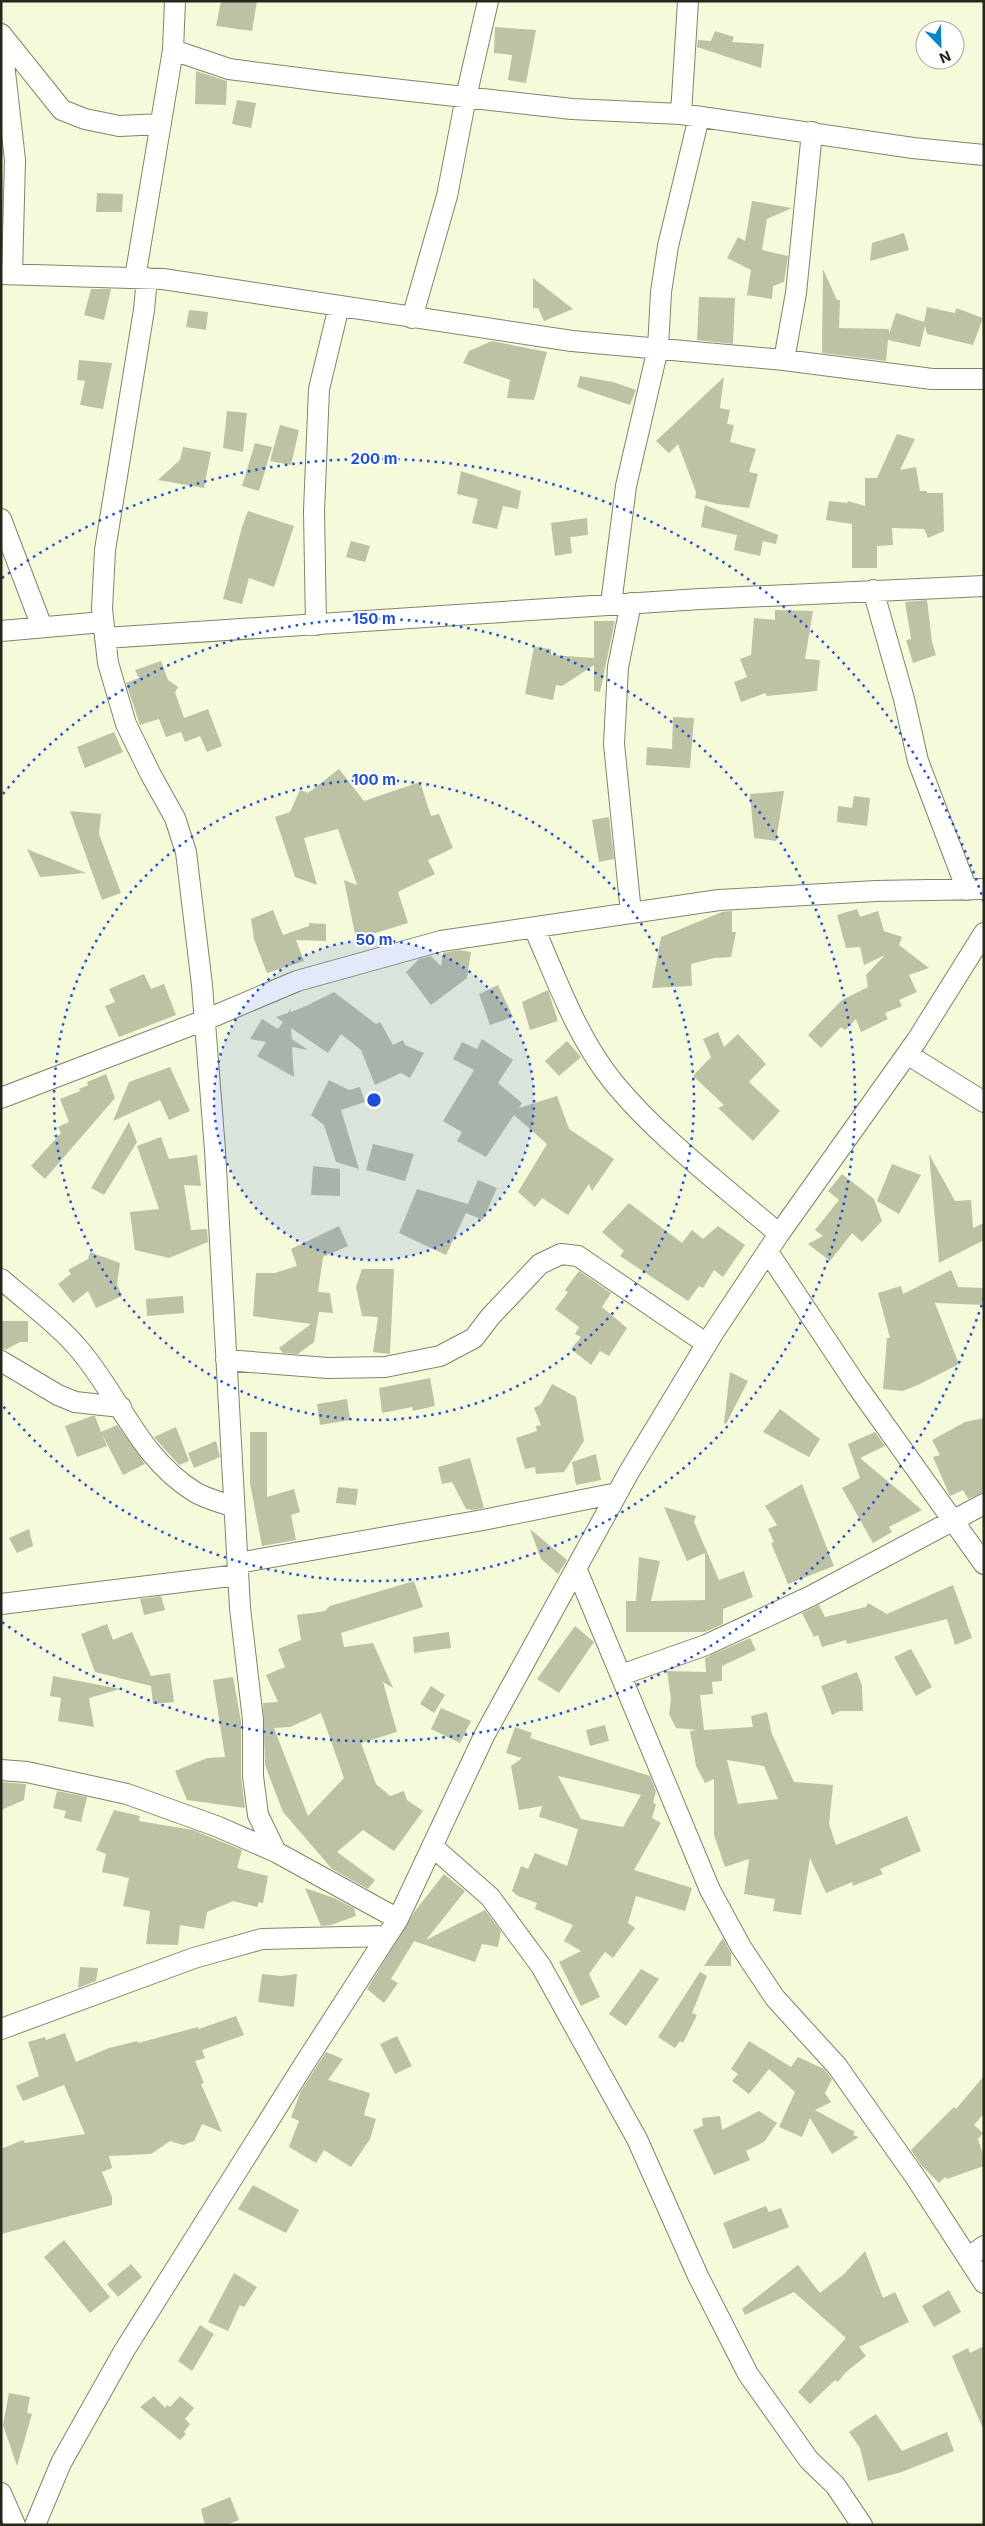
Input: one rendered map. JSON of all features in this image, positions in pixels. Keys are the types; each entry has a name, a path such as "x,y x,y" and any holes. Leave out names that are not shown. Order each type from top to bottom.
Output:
{"street":[{"path":"175,1 173,50 160,124 141,278 144,310 104,550 104,630 108,663 126,724 175,818 186,852 205,1020 215,1150 234,1507 252,1720 253,1776 258,1815 276,1852"},
{"path":"412,318 447,196 466,97 488,1"},
{"path":"631,913 614,744 626,486 658,348 661,292 690,116 688,1"},
{"path":"1,36 62,110 85,119 119,126 160,124"},
{"path":"1,36 15,160 7,274 141,278 572,341 784,360 932,379 984,379"},
{"path":"173,50 229,69 572,109 690,116 913,148 984,155"},
{"path":"784,360 796,293 812,132"},
{"path":"316,625 314,512 319,389 339,306"},
{"path":"1,519 42,627"},
{"path":"1,630 42,627 104,630 316,625 419,616 621,604 873,590 984,586"},
{"path":"1,1098 205,1020 297,982 441,941 720,900 876,891 975,889 918,761 904,699 873,590"},
{"path":"534,928 580,1032 613,1082 655,1126 779,1234"},
{"path":"35,2525 62,2463 124,2351 398,1919 484,1736 617,1493 707,1344 779,1234 907,1054 984,933"},
{"path":"907,1054 984,1102"},
{"path":"768,1252 857,1386 984,1564"},
{"path":"226,1360 328,1368 385,1367 440,1356 474,1338 490,1317 540,1264 561,1254 578,1256 707,1344"},
{"path":"1,1279 76,1346 100,1375 148,1451 169,1472 196,1493 234,1507"},
{"path":"1,1360 75,1402 121,1407"},
{"path":"1,1604 238,1569 617,1493"},
{"path":"621,1675 706,1645 812,1596 984,1504"},
{"path":"576,1568 710,1890 742,1947 775,1998 837,2066 976,2252 984,2283"},
{"path":"1,1770 27,1772 128,1794 216,1826 276,1852 398,1919"},
{"path":"432,1846 490,1897 541,1966 637,2139 698,2276 748,2374 809,2460 835,2485 862,2525"},
{"path":"1,2028 194,1958 262,1939 387,1936"},
{"path":"1,2492 15,2525"}],"building":[{"path":"221,1 257,1 252,31 216,26"},
{"path":"495,27 536,30 526,83 508,80 512,55 494,53"},
{"path":"715,31 734,37 732,42 764,44 761,68 697,47 698,40 711,41"},
{"path":"196,71 227,81 226,105 195,104"},
{"path":"237,100 256,103 251,128 232,124"},
{"path":"97,193 123,194 122,212 96,212"},
{"path":"752,201 792,208 767,219 762,250 788,256 784,282 773,286 772,299 747,295 751,270 727,258 738,237 745,241"},
{"path":"904,233 909,250 870,261 872,243"},
{"path":"823,269 837,300 840,300 839,328 889,329 889,334 896,313 924,322 927,307 955,313 956,308 983,318 973,345 927,334 925,326 920,347 888,340 886,361 822,353"},
{"path":"533,278 573,309 544,321 538,308 533,308"},
{"path":"91,289 111,289 104,320 84,315"},
{"path":"699,297 735,298 733,344 697,340"},
{"path":"189,310 208,312 206,330 186,327"},
{"path":"492,341 547,352 534,400 507,398 510,380 463,363 469,351"},
{"path":"79,360 112,363 103,409 80,405 85,381 77,380"},
{"path":"580,376 613,382 636,390 630,405 577,387"},
{"path":"724,377 720,408 730,410 727,424 734,425 730,442 756,449 749,472 758,474 749,508 718,504 695,498 696,492 678,444 669,453 656,441"},
{"path":"227,411 247,413 243,452 223,448"},
{"path":"280,425 299,430 291,465 270,461"},
{"path":"897,434 915,439 900,470 916,467 920,491 943,493 944,531 928,538 924,529 892,528 893,545 877,546 877,568 852,568 852,524 826,520 829,501 847,503 848,501 865,506 865,478 877,478"},
{"path":"255,443 272,447 259,491 242,486"},
{"path":"183,447 211,452 204,488 158,480 180,460"},
{"path":"461,471 521,491 518,509 503,506 497,529 472,523 478,499 457,494"},
{"path":"705,505 778,535 776,544 763,541 760,556 734,550 737,535 701,527"},
{"path":"248,511 294,526 274,587 249,578 242,604 223,599"},
{"path":"587,518 588,535 570,537 572,553 555,556 551,523"},
{"path":"351,541 370,546 365,562 346,557"},
{"path":"927,600 932,642 936,655 913,663 906,640 911,639 905,602"},
{"path":"775,610 813,611 805,659 820,660 817,691 767,696 765,693 741,702 734,682 747,677 740,659 751,655 754,618 775,620"},
{"path":"594,621 615,621 600,692 594,691 594,665 562,686 556,685 553,700 525,694 534,647 551,649 551,655 594,658"},
{"path":"161,661 168,680 178,687 175,692 184,718 208,709 222,746 207,752 200,736 185,742 181,732 166,737 159,719 140,725 126,683 139,678 135,670"},
{"path":"673,717 694,718 690,768 646,765 647,747 672,749"},
{"path":"114,732 123,752 85,768 77,747"},
{"path":"339,769 364,801 420,782 431,816 439,814 453,848 428,860 435,874 398,892 408,923 356,939 344,880 357,885 338,829 304,838 317,885 295,877 275,817 290,812 300,790 308,793"},
{"path":"784,791 776,841 754,838 750,794"},
{"path":"854,796 870,798 867,826 837,822 838,806 852,808"},
{"path":"70,811 101,814 99,834 121,893 102,900"},
{"path":"609,817 614,859 599,862 592,820"},
{"path":"27,849 86,873 40,877"},
{"path":"857,909 860,917 878,911 884,931 902,937 899,945 929,968 909,975 917,992 899,1000 902,1006 885,1013 888,1019 861,1032 856,1019 845,1030 841,1027 821,1048 808,1035 842,1000 868,987 866,975 885,955 864,965 860,947 846,948 837,915"},
{"path":"273,910 283,935 309,926 309,923 326,924 326,941 296,940 304,961 267,973 254,939 251,919"},
{"path":"732,911 732,932 736,932 731,957 714,958 691,964 692,986 652,988 661,937 722,912"},
{"path":"459,950 471,952 467,978 431,1005 406,972 419,959 431,956 441,966 443,953"},
{"path":"144,974 151,989 164,984 176,1015 119,1037 105,1006 115,1002 109,989"},
{"path":"498,985 513,1017 490,1025 479,994"},
{"path":"548,990 558,1021 530,1030 522,1002"},
{"path":"334,992 376,1024 380,1022 393,1045 403,1040 405,1045 424,1053 410,1078 401,1073 375,1085 361,1050 341,1034 328,1053 291,1028 292,1039 308,1050 292,1047 294,1077 257,1056 266,1042 250,1039 262,1019 278,1029 283,1022 276,1017 288,1013 290,1009 291,1012"},
{"path":"718,1032 724,1047 738,1034 766,1064 749,1082 780,1111 753,1141 718,1108 724,1105 693,1076 711,1057 703,1039"},
{"path":"482,1039 513,1060 498,1083 522,1103 519,1108 557,1096 569,1129 614,1159 592,1191 589,1184 568,1215 542,1198 535,1207 518,1192 547,1144 514,1115 486,1157 457,1141 462,1132 443,1121 474,1070 453,1059 462,1042 477,1049"},
{"path":"567,1041 581,1057 559,1076 545,1061"},
{"path":"170,1067 190,1111 169,1120 160,1100 113,1121 129,1082"},
{"path":"106,1074 115,1098 45,1179 31,1166 61,1133 58,1127 69,1122 60,1099 80,1091 79,1089 88,1085 87,1082"},
{"path":"329,1080 349,1090 360,1087 365,1102 341,1110 359,1169 336,1162 324,1125 311,1115"},
{"path":"129,1122 137,1142 104,1195 91,1188"},
{"path":"161,1137 169,1159 197,1155 201,1186 184,1185 191,1230 207,1229 208,1242 169,1258 135,1250 130,1212 159,1209 137,1146"},
{"path":"373,1144 414,1154 405,1181 366,1170"},
{"path":"929,1154 955,1201 971,1200 973,1228 984,1223 984,1240 939,1263"},
{"path":"892,1164 921,1175 899,1214 877,1201"},
{"path":"313,1166 340,1169 340,1196 311,1195"},
{"path":"842,1174 874,1199 882,1221 862,1242 852,1233 830,1261 808,1244 823,1236 815,1230 839,1200 828,1191"},
{"path":"478,1180 497,1188 483,1220 466,1213 446,1255 399,1233 417,1189 468,1204"},
{"path":"629,1203 682,1243 692,1230 703,1239 718,1226 745,1245 723,1277 714,1270 703,1288 699,1286 688,1301 620,1256 624,1251 602,1232"},
{"path":"339,1226 348,1246 323,1257 318,1292 330,1293 333,1313 319,1312 314,1342 298,1354 283,1353 279,1348 311,1324 253,1316 256,1273 275,1273 297,1266 291,1249"},
{"path":"90,1252 120,1263 117,1284 122,1296 96,1308 88,1291 73,1303 58,1284 71,1274 68,1270 88,1259"},
{"path":"362,1269 394,1269 390,1354 373,1352 378,1317 362,1316 356,1287"},
{"path":"951,1270 958,1287 984,1288 984,1305 935,1303 959,1364 902,1391 883,1389 887,1338 890,1338 878,1293 901,1286 903,1294"},
{"path":"579,1271 611,1293 602,1307 627,1328 609,1356 600,1351 591,1365 571,1349 581,1337 575,1334 579,1327 555,1309 568,1292 565,1290"},
{"path":"183,1296 184,1313 147,1316 146,1299"},
{"path":"1,1321 28,1321 28,1342 20,1342 5,1350 1,1349"},
{"path":"730,1372 748,1381 726,1424 724,1423"},
{"path":"430,1378 435,1406 413,1411 412,1407 382,1413 379,1388"},
{"path":"552,1384 576,1397 584,1441 564,1472 536,1474 535,1467 525,1469 516,1438 537,1431 536,1426 541,1425 534,1408 541,1404"},
{"path":"347,1399 350,1420 320,1425 317,1404"},
{"path":"780,1409 820,1439 809,1457 763,1432"},
{"path":"95,1416 101,1432 117,1425 145,1464 123,1475 102,1434 107,1446 77,1457 65,1426"},
{"path":"984,1418 984,1492 968,1499 963,1490 950,1496 933,1457 940,1455 932,1440 965,1422"},
{"path":"176,1427 189,1461 179,1465 154,1437"},
{"path":"250,1432 267,1432 267,1497 294,1489 300,1512 291,1515 296,1540 262,1546 250,1483"},
{"path":"875,1432 885,1446 860,1458 922,1510 889,1527 892,1532 873,1543 842,1488 860,1478 848,1444"},
{"path":"216,1441 220,1457 194,1468 188,1453"},
{"path":"596,1454 601,1480 576,1485 572,1462"},
{"path":"470,1458 484,1508 474,1510 466,1509 452,1482 442,1484 438,1467"},
{"path":"802,1484 834,1566 788,1584 771,1543 774,1542 768,1529 777,1525 765,1506"},
{"path":"338,1487 358,1489 356,1505 336,1503"},
{"path":"664,1507 696,1516 694,1522 719,1580 744,1571 753,1597 723,1609 723,1624 705,1632 626,1632 626,1601 636,1601 639,1557 660,1561 651,1601 705,1600 705,1553 687,1561"},
{"path":"29,1529 33,1546 17,1553 9,1538"},
{"path":"530,1529 567,1560 558,1574 541,1559"},
{"path":"414,1581 423,1607 341,1633 344,1647 373,1643 393,1688 383,1682 397,1732 361,1743 376,1784 390,1796 404,1791 407,1800 423,1811 394,1851 363,1830 337,1852 375,1880 368,1889 332,1869 283,1812 265,1765 263,1703 278,1702 266,1675 285,1667 278,1649 301,1640 297,1615 325,1611 330,1606","holes":["321,1713 344,1778 308,1816 274,1728 290,1727"]},
{"path":"953,1585 972,1638 955,1645 947,1619 847,1644 846,1640 822,1647 818,1635 814,1637 802,1613 819,1605 825,1617 866,1607 868,1603 887,1614"},
{"path":"161,1596 165,1610 144,1615 140,1599"},
{"path":"107,1624 113,1640 132,1632 151,1676 170,1673 174,1702 153,1704 151,1686 95,1672 81,1634"},
{"path":"575,1626 594,1642 559,1693 537,1679"},
{"path":"449,1632 451,1648 414,1653 413,1637"},
{"path":"750,1638 756,1650 722,1666 722,1681 712,1682 713,1694 700,1695 704,1730 753,1727 751,1716 767,1712 772,1734 794,1782 833,1785 829,1824 836,1845 907,1816 921,1851 880,1869 883,1874 853,1886 852,1882 826,1893 810,1858 801,1915 773,1911 775,1899 744,1894 749,1859 725,1867 714,1835 714,1779 705,1783 696,1766 690,1731 697,1730 676,1728 669,1714 671,1699 667,1671 706,1672 705,1658","holes":["727,1760 764,1766 778,1799 738,1804"]},
{"path":"911,1649 932,1687 916,1696 894,1657"},
{"path":"857,1672 862,1686 863,1711 840,1711 832,1715 821,1686"},
{"path":"53,1676 120,1689 89,1698 94,1727 58,1721 61,1698 50,1696"},
{"path":"233,1677 241,1721 241,1776 245,1808 187,1800 175,1771 207,1758 225,1757 213,1680"},
{"path":"431,1686 445,1695 434,1713 420,1704"},
{"path":"441,1708 471,1721 460,1743 431,1729"},
{"path":"605,1725 609,1741 590,1746 586,1730"},
{"path":"515,1727 532,1733 530,1738 650,1776 656,1791 653,1803 656,1804 652,1818 661,1823 634,1870 692,1888 685,1911 636,1896 628,1923 635,1928 613,1958 605,1952 589,1974 600,1997 581,2006 559,1962 581,1951 564,1941 573,1925 535,1909 537,1903 518,1896 512,1891 521,1866 528,1869 535,1853 567,1866 578,1829 539,1817 542,1806 519,1810 511,1766 522,1758 506,1753","holes":["558,1776 641,1795 623,1827 581,1819"]},
{"path":"1,1782 26,1784 24,1800 1,1810"},
{"path":"57,1791 87,1797 81,1822 64,1818 66,1811 53,1808"},
{"path":"114,1810 140,1816 139,1821 193,1830 242,1850 237,1868 268,1876 263,1903 259,1902 257,1907 233,1901 207,1912 204,1929 180,1925 178,1945 146,1944 150,1911 123,1906 129,1878 102,1872 106,1854 96,1850"},
{"path":"444,1874 465,1891 426,1940 485,1910 501,1931 498,1947 482,1944 475,1962 414,1941 391,1979 398,1983 384,2003 367,1989 415,1911"},
{"path":"305,1888 334,1898 354,1908 356,1916 331,1925 321,1926"},
{"path":"723,1938 731,1953 731,1966 704,1966"},
{"path":"80,1967 98,1968 96,1981 78,1988"},
{"path":"641,1969 659,1979 626,2026 609,2014"},
{"path":"700,1972 707,1976 692,2013 697,2015 683,2043 680,2041 675,2048 658,2037"},
{"path":"262,1974 281,1976 297,1974 294,2007 258,2002"},
{"path":"236,2016 244,2035 202,2050 205,2058 195,2061 204,2083 201,2084 222,2132 202,2124 194,2141 183,2145 170,2141 151,2154 109,2156 112,2168 102,2172 112,2197 112,2205 1,2234 1,2149 23,2140 25,2143 85,2134 64,2085 23,2101 16,2086 39,2076 28,2042 45,2037 46,2040 65,2033 76,2062 109,2048 137,2041 138,2043 198,2027 199,2029"},
{"path":"397,2036 412,2066 395,2074 380,2044"},
{"path":"749,2041 791,2067 798,2057 824,2069 832,2079 825,2093 831,2102 815,2110 855,2132 853,2135 859,2137 832,2154 810,2118 802,2137 779,2127 795,2092 769,2069 749,2094 732,2081 738,2074 731,2069"},
{"path":"326,2052 343,2059 328,2080 370,2093 364,2115 376,2119 370,2139 351,2167 324,2150 316,2163 289,2147 299,2121 291,2117 301,2091"},
{"path":"984,2076 984,2113 974,2125 983,2133 978,2139 984,2157 984,2166 947,2179 945,2177 939,2183 922,2166 911,2150 954,2107 956,2109"},
{"path":"759,2111 777,2123 764,2142 746,2151 750,2160 714,2175 693,2130 703,2126 702,2118 720,2116 722,2130"},
{"path":"253,2185 299,2210 286,2233 238,2209"},
{"path":"766,2206 769,2212 781,2208 789,2227 733,2249 723,2223"},
{"path":"64,2240 110,2297 90,2313 44,2257"},
{"path":"865,2251 883,2298 895,2292 909,2322 859,2347 866,2356 845,2373 838,2382 835,2380 810,2404 798,2392 846,2338 794,2292 745,2315 742,2309 798,2265 820,2293 844,2274"},
{"path":"131,2264 142,2277 118,2297 107,2284"},
{"path":"234,2273 257,2287 244,2307 240,2305 228,2331 208,2322"},
{"path":"949,2290 961,2312 934,2327 922,2306"},
{"path":"200,2325 214,2334 192,2371 178,2361"},
{"path":"984,2346 984,2431 952,2356 968,2348 970,2353"},
{"path":"9,2393 30,2397 27,2413 32,2414 17,2466 3,2425"},
{"path":"154,2396 165,2408 167,2405 170,2407 180,2396 194,2408 185,2419 190,2424 184,2432 186,2434 180,2440 140,2407"},
{"path":"876,2414 902,2451 947,2432 954,2451 902,2472 868,2481 860,2448 849,2432"},
{"path":"230,2497 239,2520 226,2525 205,2525 201,2509"}]}
